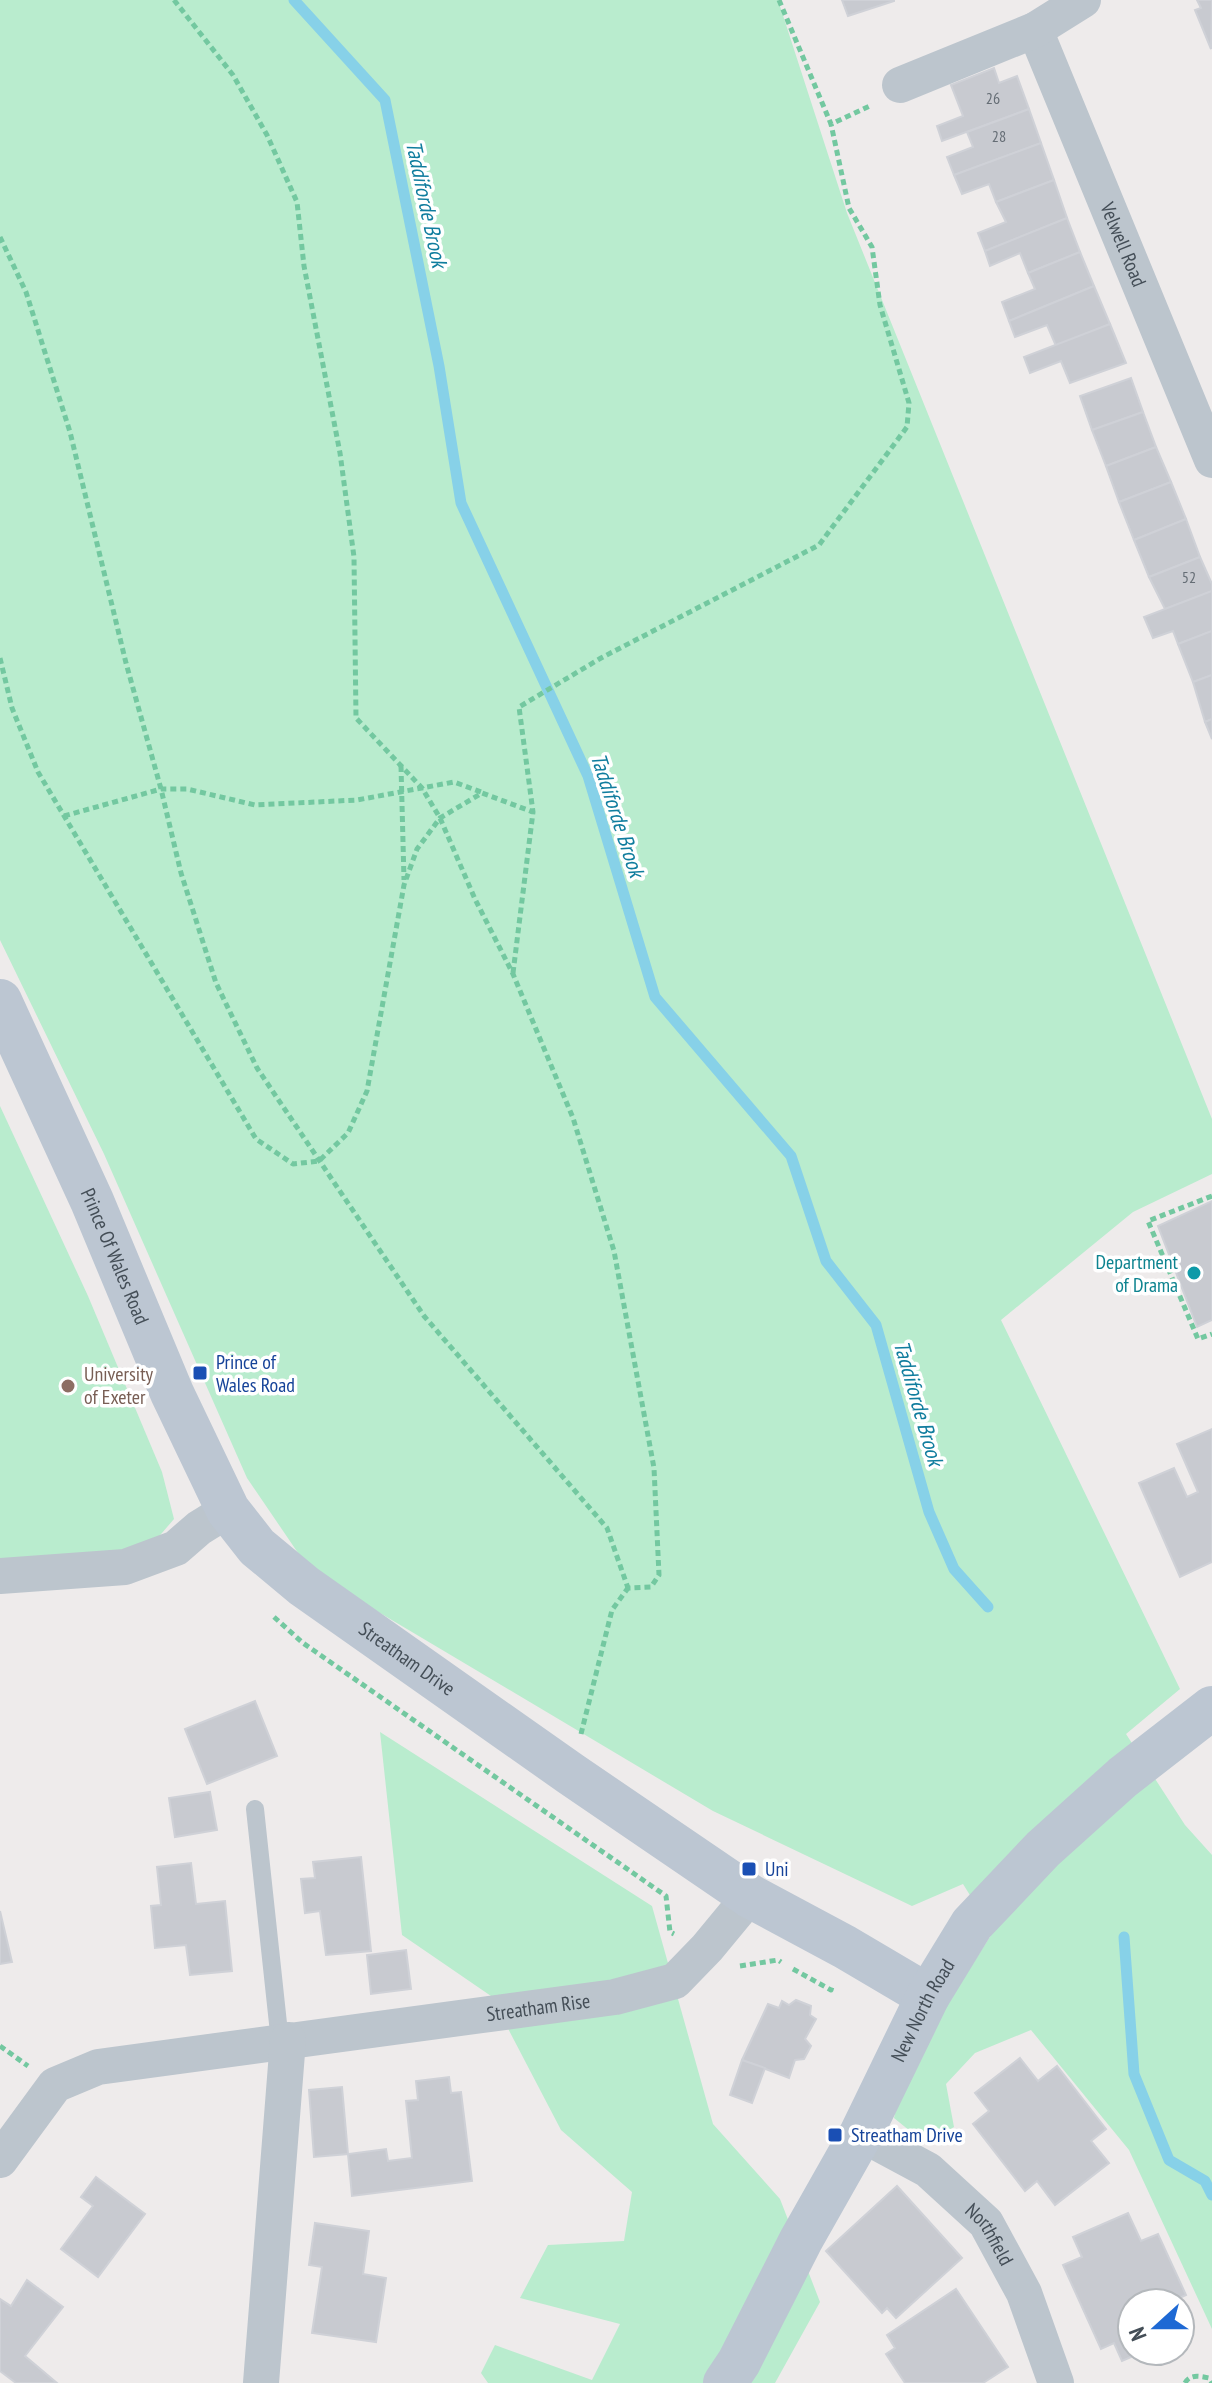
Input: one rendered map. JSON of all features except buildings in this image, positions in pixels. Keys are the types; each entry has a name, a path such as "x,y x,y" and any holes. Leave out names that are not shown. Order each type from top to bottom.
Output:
{"street":[{"path":"900,85 1035,30 1083,0"},
{"name":"Velwell Road","path":"1035,30 1212,460"},
{"name":"Prince Of Wales Road","path":"0,1001 92,1201 172,1393 228,1510"},
{"path":"0,1576 125,1567 176,1548 199,1528 228,1510"},
{"name":"Streatham Drive","path":"228,1510 257,1547 279,1567 571,1774 750,1896 928,1996"},
{"name":"New North Road","path":"725,2383 861,2134 928,1996 972,1924 1043,1849 1123,1777 1212,1708"},
{"name":"Streatham Rise","path":"0,2160 55,2085 98,2067 615,1997 675,1981 750,1896"},
{"path":"261,2383 284,2041"},
{"name":"Northfield","path":"861,2134 928,2170 986,2223 1024,2293 1056,2383"}],"lane":[{"path":"255,1809 284,2041"}],"path":[{"path":"174,0 233,75 267,135 297,202 304,266 340,453 354,557 356,718 422,788 440,818 475,899 513,974 573,1118 614,1251 654,1468 658,1546 659,1575 651,1587 628,1588"},
{"path":"513,974 533,812 519,707 566,682 601,658 819,545 907,427 909,403 880,305 872,247 849,208 831,124 779,0"},
{"path":"831,124 895,95 900,85"},
{"path":"0,237 26,292 70,432 181,873 216,983 257,1068 424,1316 607,1528 628,1588"},
{"path":"0,658 12,708 38,772 256,1139 293,1164 319,1161 348,1133 367,1091 404,885 417,849 440,818 482,793"},
{"path":"401,765 404,885"},
{"path":"64,816 161,789 187,789 255,805 357,800 454,782 533,812"},
{"path":"1212,1196 1148,1221 1198,1339 1212,1334"},
{"path":"571,1774 612,1610 628,1588"},
{"path":"1185,2383 1199,2375 1209,2378 1212,2383"}],"green space":[{"path":"0,0 778,0 847,213 1212,1119 1212,1174 1133,1212 1001,1320 1180,1689 1126,1734 1185,1825 1212,1855 1212,2329 1196,2294 1196,2287 1193,2287 1129,2150 1031,2030 975,2053 946,2084 954,2127 926,2144 894,2118 905,2070 993,1932 963,1884 912,1906 713,1811 311,1572 247,1478 104,1154 0,940"},
{"name":"University of Exeter","path":"0,1106 88,1296 162,1472 174,1519 143,1555 0,1563"},
{"path":"380,1732 652,1906 713,2124 780,2199 820,2302 775,2383 488,2383 481,2373 495,2345 592,2380 620,2324 520,2298 548,2245 624,2241 632,2192 561,2130 491,1996 402,1935"}],"waterway":[{"name":"Taddiforde Brook","path":"294,0 385,100 439,366 461,503 588,776 655,997 791,1156 826,1261 876,1325 929,1512 954,1569 988,1607"},
{"name":"Taddiforde Brook","path":"1124,1937 1134,2074 1169,2160 1205,2181 1212,2195"}],"place":[{"name":"Department of Drama","path":"1194,1273"},
{"name":"Prince of Wales Road","path":"200,1373"},
{"name":"University of Exeter","path":"68,1386"},
{"name":"Uni","path":"749,1869"},
{"name":"Streatham Drive","path":"835,2135"}]}
